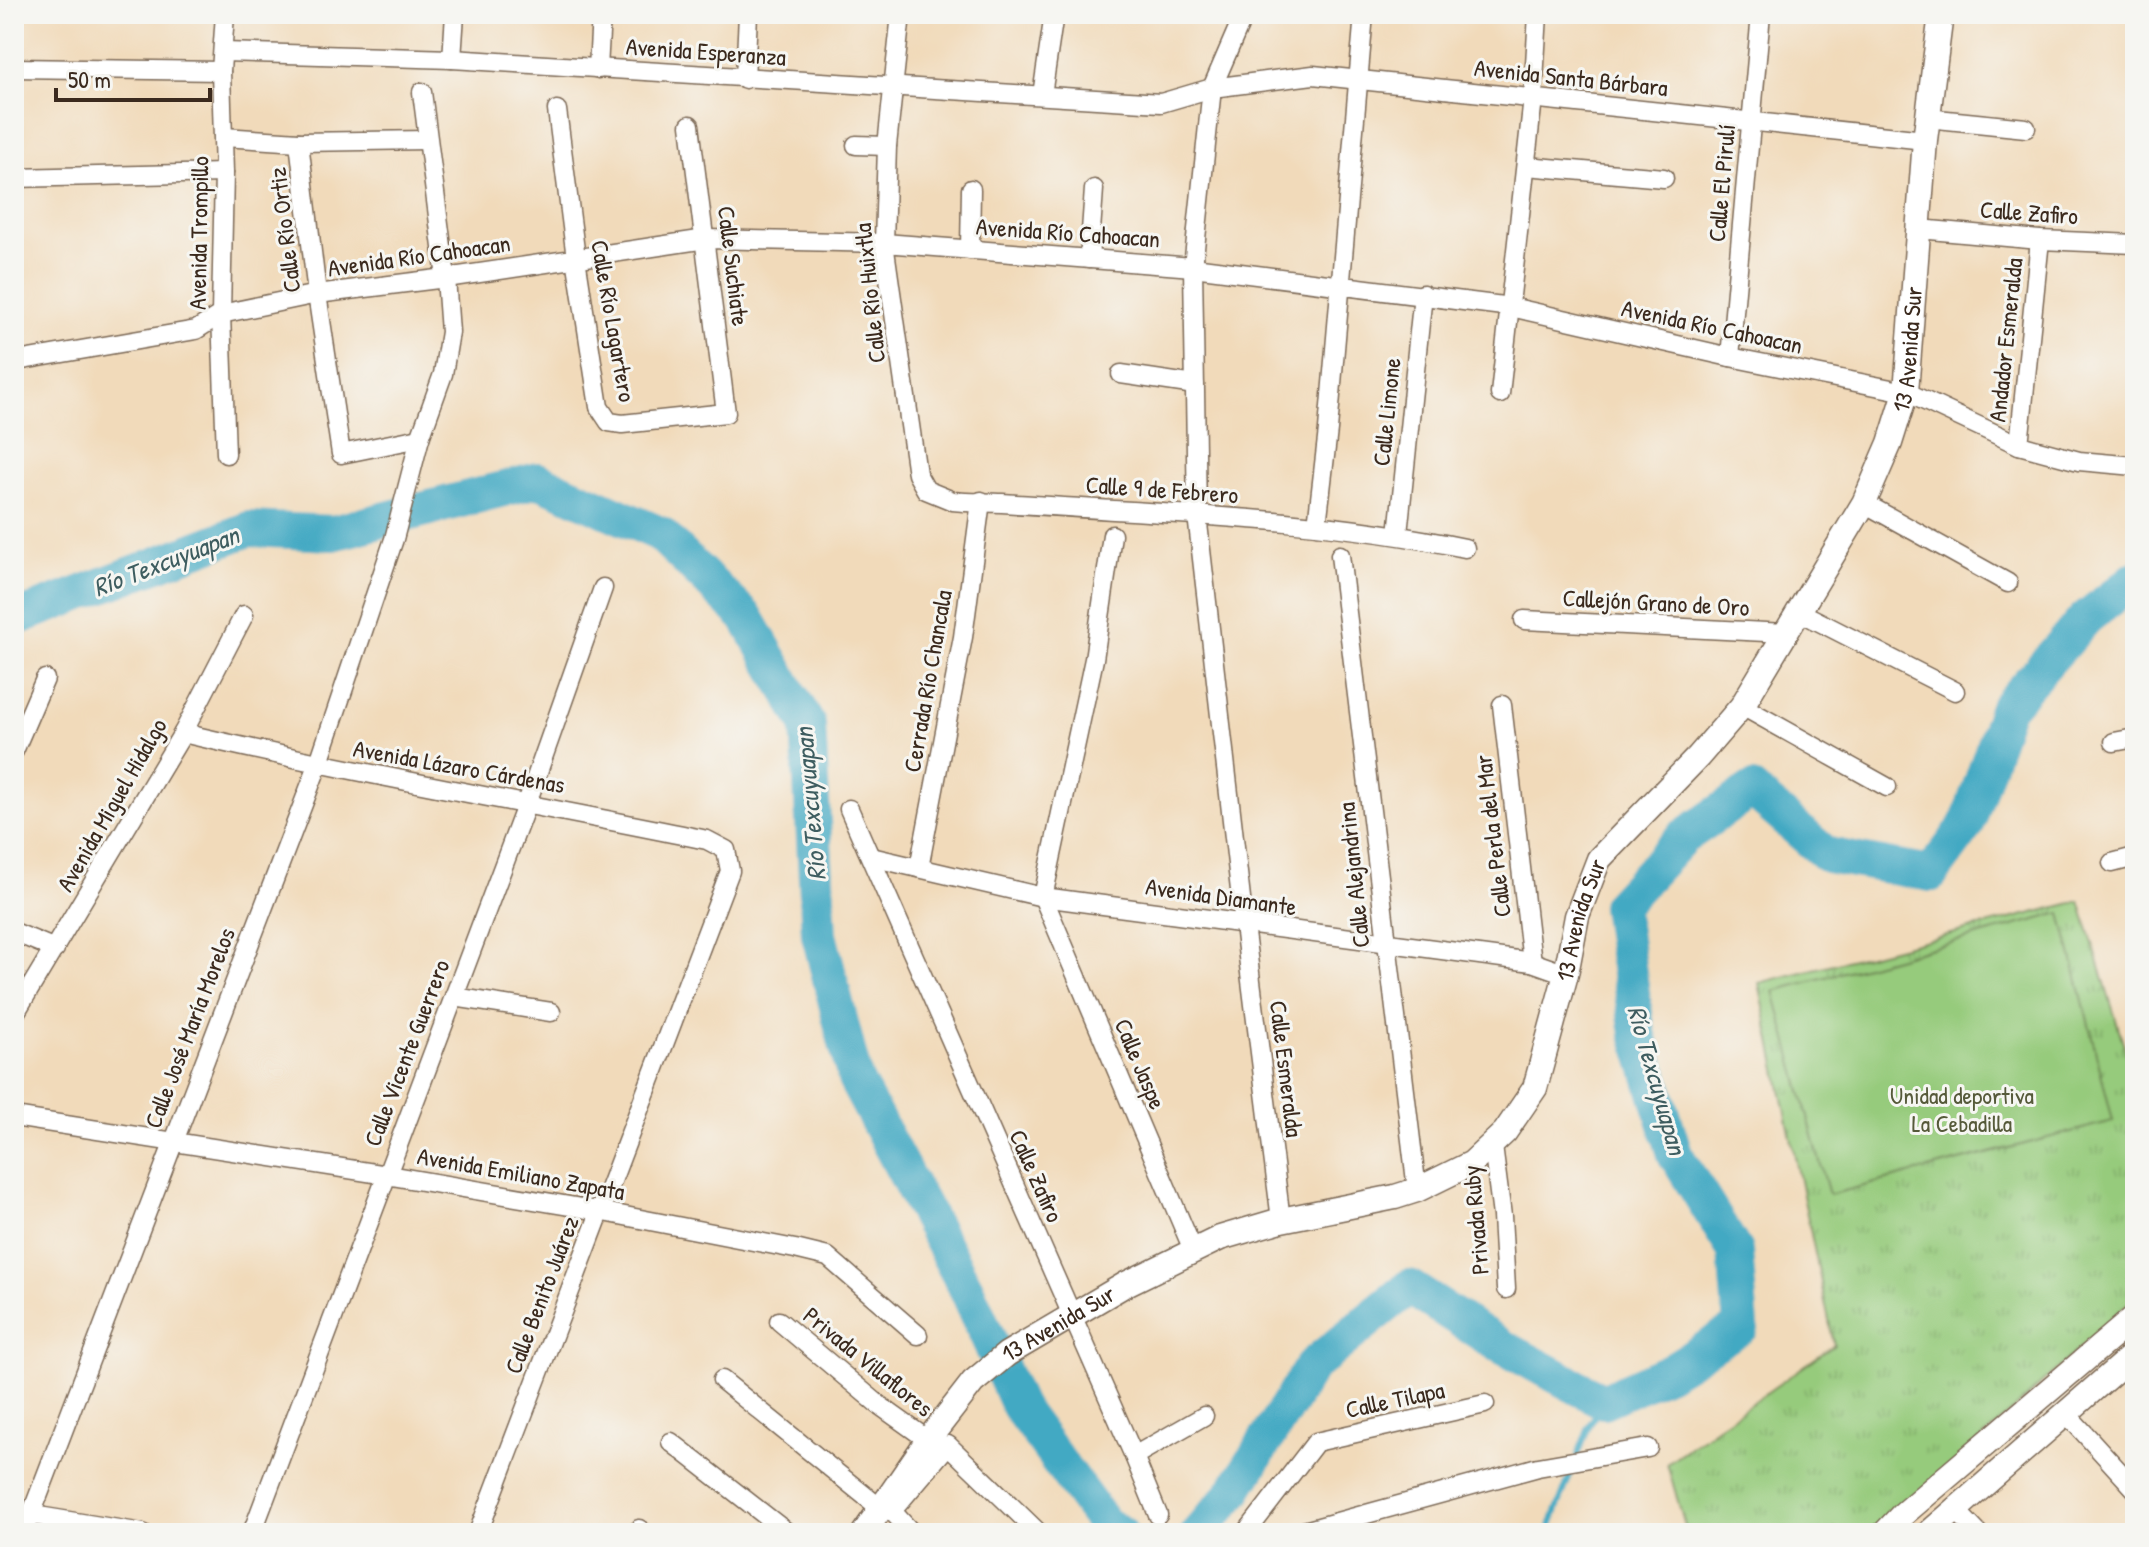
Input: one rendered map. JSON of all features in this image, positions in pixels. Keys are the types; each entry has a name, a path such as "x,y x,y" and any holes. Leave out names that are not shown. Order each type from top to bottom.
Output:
{"street":[{"name":"Avenida Trompillo","path":"225,14 221,314 226,454"},
{"path":"452,59 455,14"},
{"path":"598,69 601,14"},
{"path":"745,79 748,14"},
{"name":"Calle Río Huixtla","path":"901,14 887,146 884,243 917,474 926,490"},
{"path":"1042,95 1054,14"},
{"name":"Calle Esmeralda","path":"1244,14 1212,88 1193,267 1197,515 1281,1220"},
{"path":"1317,525 1364,14"},
{"path":"1500,394 1533,98 1538,14"},
{"name":"Calle El Pirulí","path":"1730,357 1761,14"},
{"name":"13 Avenida Sur","path":"864,1533 886,1510 938,1442 973,1382 1007,1354 1071,1316 1220,1238 1281,1220 1395,1197 1417,1190 1472,1163 1493,1146 1535,1088 1566,974 1577,916 1599,859 1698,757 1742,706 1864,503 1890,443 1906,392 1926,129 1941,14"},
{"name":"Avenida Esperanza","path":"14,68 222,61 452,59 1161,103 1212,88"},
{"name":"Avenida Santa Bárbara","path":"1212,88 1313,75 1752,121 1926,129 2026,128"},
{"name":"Calle José María Morelos","path":"23,1520 318,765 394,539 420,438 443,374 450,332 446,278 422,92"},
{"name":"Calle Río Lagartero","path":"557,110 599,407 609,422 635,423 726,413"},
{"name":"Calle Suchiate","path":"690,125 726,413"},
{"path":"224,137 299,142 427,140"},
{"name":"Calle Río Ortiz","path":"299,142 317,294 341,454 420,438"},
{"path":"856,145 887,146"},
{"path":"1526,166 1664,178"},
{"path":"14,178 224,173"},
{"path":"970,250 971,189"},
{"path":"1089,259 1094,189"},
{"name":"Calle Zafiro","path":"1919,229 2040,240 2135,244"},
{"name":"Avenida Río Cahoacan","path":"17,361 196,330 221,314 317,294 706,239 884,243 1193,267 1511,307 1730,357 1906,392 2019,445 2079,461 2135,466"},
{"name":"Andador Esmeralda","path":"2019,445 2040,240"},
{"name":"Calle Limone","path":"1398,534 1423,294"},
{"path":"1121,374 1195,385"},
{"name":"Calle 9 de Febrero","path":"926,490 953,501 1317,525 1398,534 1465,548"},
{"name":"Cerrada Río Chancala","path":"919,868 963,637 981,501"},
{"path":"1864,503 2008,583"},
{"path":"1043,897 1094,659 1112,535"},
{"name":"Calle Alejandrina","path":"1340,555 1417,1190"},
{"name":"Calle Vicente Guerrero","path":"252,1533 527,803 603,588"},
{"path":"1798,611 1955,691"},
{"name":"Avenida Miguel Hidalgo","path":"14,1015 183,733 244,615"},
{"name":"Callejón Grano de Oro","path":"1524,620 1786,633"},
{"path":"14,751 45,679"},
{"name":"Calle Perla del Mar","path":"1502,705 1532,962"},
{"path":"1742,706 1887,787"},
{"name":"Avenida Lázaro Cárdenas","path":"183,733 318,765 707,840 726,850"},
{"path":"2114,742 2135,738"},
{"name":"Calle Zafiro","path":"849,809 1158,1515"},
{"name":"Calle Benito Juárez","path":"478,1533 730,871 726,850"},
{"name":"Avenida Diamante","path":"871,857 1043,897 1532,962 1566,974"},
{"path":"2112,863 2135,857"},
{"name":"Calle Jaspe","path":"1043,897 1193,1250"},
{"path":"14,932 55,949"},
{"path":"454,997 551,1012"},
{"name":"Avenida Emiliano Zapata","path":"14,1117 599,1211 828,1257 918,1335"},
{"name":"Privada Ruby","path":"1493,1146 1502,1216 1506,1289"},
{"path":"1885,1533 1902,1515 2135,1317"},
{"name":"Privada Villaflores","path":"779,1321 879,1405 938,1442 1039,1533"},
{"path":"1929,1533 2135,1353"},
{"path":"722,1380 912,1533"},
{"name":"Calle Tilapa","path":"1246,1533 1316,1442 1485,1404"},
{"path":"2066,1413 2135,1489"},
{"path":"1134,1456 1204,1416"},
{"path":"671,1442 788,1533"},
{"path":"1297,1533 1538,1467 1648,1448"},
{"path":"1954,1508 1978,1533"},
{"path":"23,1520 143,1533"}],"green space":[{"name":"Unidad deportiva La Cebadilla","path":"2080,901 2135,1082 2135,1297 1880,1533 1687,1533 1667,1463 1834,1345 1759,983"},
{"path":"2061,913 2113,1121 1829,1195 1774,991"}],"waterway":[{"name":"Río Texcuyuapan","path":"14,619 249,529 333,533 538,480 660,534 746,617 808,725 819,935 855,1079 967,1290 1018,1406 1105,1525 1120,1533"},
{"name":"Río Texcuyuapan","path":"1198,1533 1233,1493 1312,1366 1409,1287 1501,1346 1603,1401 1670,1371 1741,1327 1735,1251 1675,1154 1638,1033 1619,906 1683,837 1752,790 1827,855 1931,874 1967,825 2007,707 2086,618 2135,579"},
{"path":"1578,1455 1603,1401"},
{"path":"1548,1533 1574,1465"}]}
